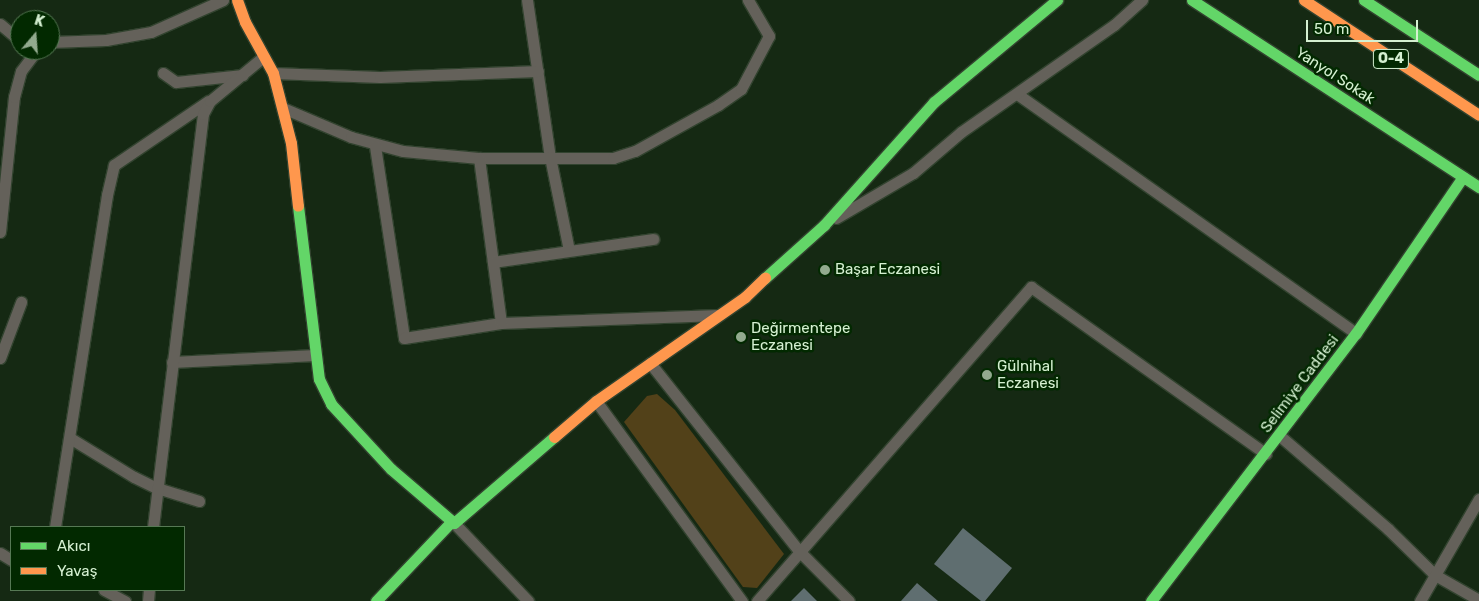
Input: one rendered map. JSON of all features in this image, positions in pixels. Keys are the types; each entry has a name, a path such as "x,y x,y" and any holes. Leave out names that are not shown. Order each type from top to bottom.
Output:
{"main road":[{"path":"237,0 263,57 273,73 291,143 319,379 331,404 391,468 453,522"},
{"path":"376,601 453,522 596,401 745,297 824,225 934,102 1044,7 1057,0"},
{"name":"Yanyol Sokak","path":"1192,0 1479,187"},
{"name":"O-4","path":"1304,0 1479,115"},
{"name":"O-4","path":"1364,0 1479,75"},
{"name":"Selimiye Caddesi","path":"1151,601 1280,436 1356,333 1463,177"}],"street":[{"path":"60,42 106,40 151,32 223,0"},
{"path":"527,0 550,157 569,250"},
{"path":"283,108 375,146 479,158 613,158 635,151 718,105 741,88 769,36 748,0"},
{"path":"824,225 912,173 961,132 1018,94 1114,25 1142,0"},
{"path":"0,24 10,32"},
{"path":"55,526 107,195 114,165 210,100 244,75 263,57"},
{"path":"0,232 14,98 21,71 28,60"},
{"path":"273,73 380,77 538,71"},
{"path":"163,73 176,82 244,75"},
{"path":"1018,94 1356,333"},
{"path":"153,526 203,114 210,100"},
{"path":"375,146 404,338 501,323 718,315"},
{"path":"479,158 501,323"},
{"path":"493,262 653,238"},
{"path":"758,601 1031,287 1266,454"},
{"path":"0,358 21,302"},
{"path":"172,362 315,354"},
{"path":"650,363 800,552 849,601"},
{"path":"596,401 742,601"},
{"path":"1280,436 1388,529 1435,576 1479,600"},
{"path":"70,438 157,488 199,500"},
{"path":"1420,601 1479,500"},
{"path":"453,522 528,601"},
{"path":"106,591 125,601"}],"shaded area":[{"path":"657,394 675,410 784,554 757,588 743,587 624,422 647,396"}],"building":[{"path":"963,528 1012,568 985,601 981,601 934,564"},
{"path":"917,583 938,601 901,601"},
{"path":"804,588 817,601 791,601"}],"traffic: fast":[{"path":"765,278 824,225 934,102 1057,0"},
{"path":"1192,0 1479,187"},
{"path":"1364,0 1479,75"},
{"path":"1151,601 1356,333 1463,177"},
{"path":"298,206 319,379 331,404 391,469 454,523 554,437"},
{"path":"376,601 452,521"}],"traffic: slow":[{"path":"237,0 245,22 273,73 291,143 298,206"},
{"path":"1304,0 1479,115"},
{"path":"554,437 596,401 745,297 765,278"}],"place":[{"name":"Başar Eczanesi","path":"825,270"},
{"name":"Değirmentepe Eczanesi","path":"741,337"},
{"name":"Gülnihal Eczanesi","path":"987,375"}]}
